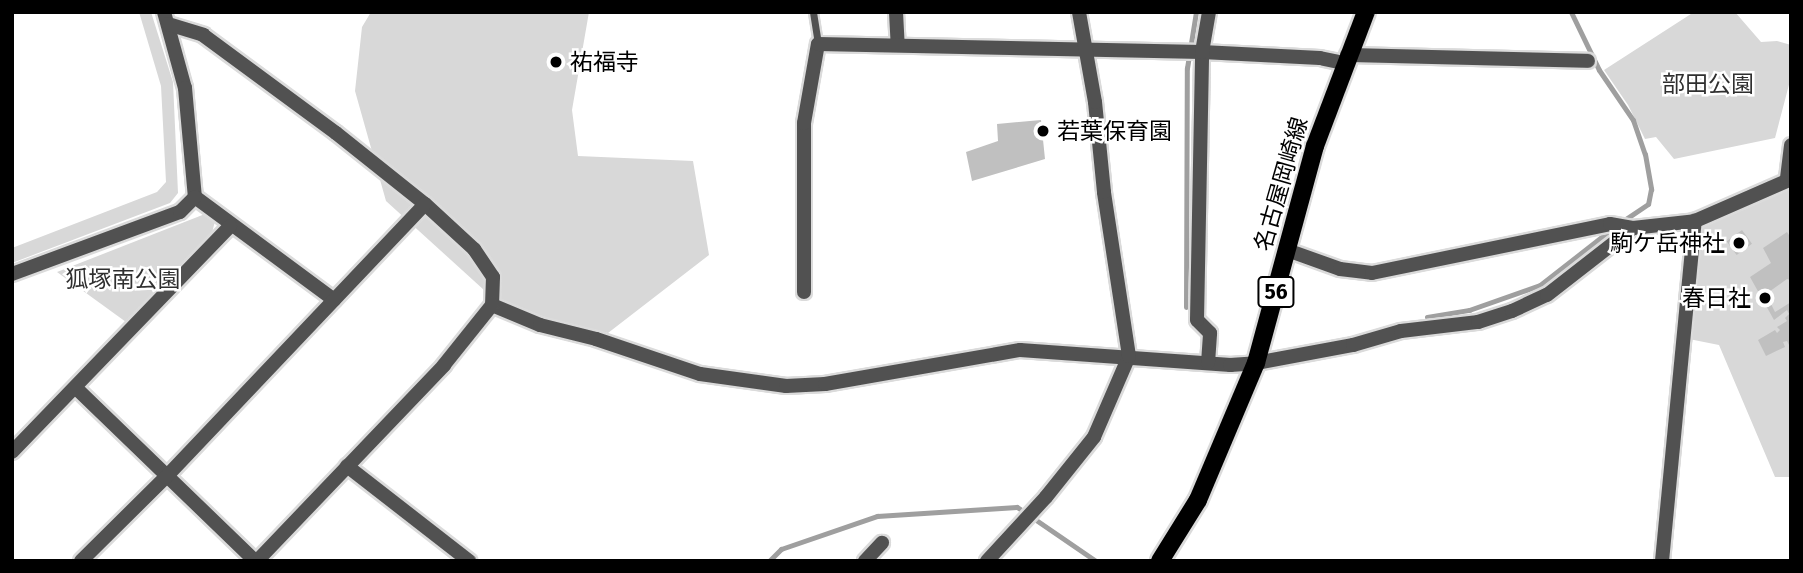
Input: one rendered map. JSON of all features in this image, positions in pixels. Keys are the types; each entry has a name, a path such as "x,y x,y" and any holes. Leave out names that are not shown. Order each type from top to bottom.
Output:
{"main road":[{"name":"名古屋岡崎線","path":"1160,561 1198,500 1256,363 1315,146 1366,12"}],"street":[{"path":"896,12 898,45"},
{"path":"987,561 1046,497 1094,437 1129,356 1079,12"},
{"path":"1208,363 1210,333 1198,320 1202,52 1209,12"},
{"path":"166,18 185,88 195,197"},
{"path":"76,388 256,561 444,365 492,305 493,277 481,258 425,204 337,133 202,35 166,18"},
{"path":"804,292 804,135 818,44 1202,52 1346,59 1588,61"},
{"path":"1287,250 1340,269 1372,273 1609,224 1633,228 1695,221 1789,178 1791,145"},
{"path":"195,197 216,210 230,226 334,300"},
{"path":"12,274 180,212 195,197"},
{"path":"81,561 166,477 425,204"},
{"path":"1662,561 1695,221"},
{"path":"12,452 230,226"},
{"path":"492,305 540,325 596,339 700,374 786,386 825,384 1020,350 1208,363 1256,363 1353,345 1401,331 1478,321 1512,311 1547,295 1633,228"},
{"path":"347,466 469,561"},
{"path":"865,561 882,543"}],"lane":[{"path":"813,12 818,44"}],"green space":[{"path":"139,12 151,12 173,82 178,193 170,203 12,263 12,248 157,192 166,182 161,86"},
{"path":"371,12 589,12 572,110 578,156 693,161 709,255 608,333 564,326 495,300 386,201 355,91 362,27"},
{"name":"部田公園","path":"1694,12 1735,12 1761,42 1777,41 1791,45 1791,77 1775,138 1674,159 1656,137 1645,139 1628,105 1604,70"},
{"path":"1783,188 1791,188 1791,477 1775,477 1719,345 1689,339 1703,226"},
{"name":"狐塚南公園","path":"205,214 215,221 212,233 126,322 57,272"}],"building":[{"path":"1041,120 1045,159 972,181 966,152 998,141 997,124"},
{"name":"駒ケ岳神社","path":"1742,230 1752,244 1737,255 1727,241"},
{"name":"春日社","path":"1787,232 1791,238 1791,280 1787,279 1766,294 1775,312 1791,302 1791,349 1787,341 1783,342 1785,347 1766,356 1758,340 1775,330 1777,333 1780,330 1777,327 1787,321 1785,318 1789,314 1787,310 1774,320 1750,277 1771,263 1763,248"}],"waterway":[{"path":"1186,307 1187,68 1196,12"},
{"path":"1571,12 1599,70 1633,120 1645,154 1651,189 1648,204 1621,222"},
{"path":"1427,317 1469,310 1540,285 1613,228"},
{"path":"769,561 781,549 877,516 1017,507 1096,561"}],"place":[{"name":"祐福寺","path":"556,62"},
{"name":"若葉保育園","path":"1043,131"},
{"name":"駒ケ岳神社","path":"1739,243"},
{"name":"春日社","path":"1765,298"}]}
